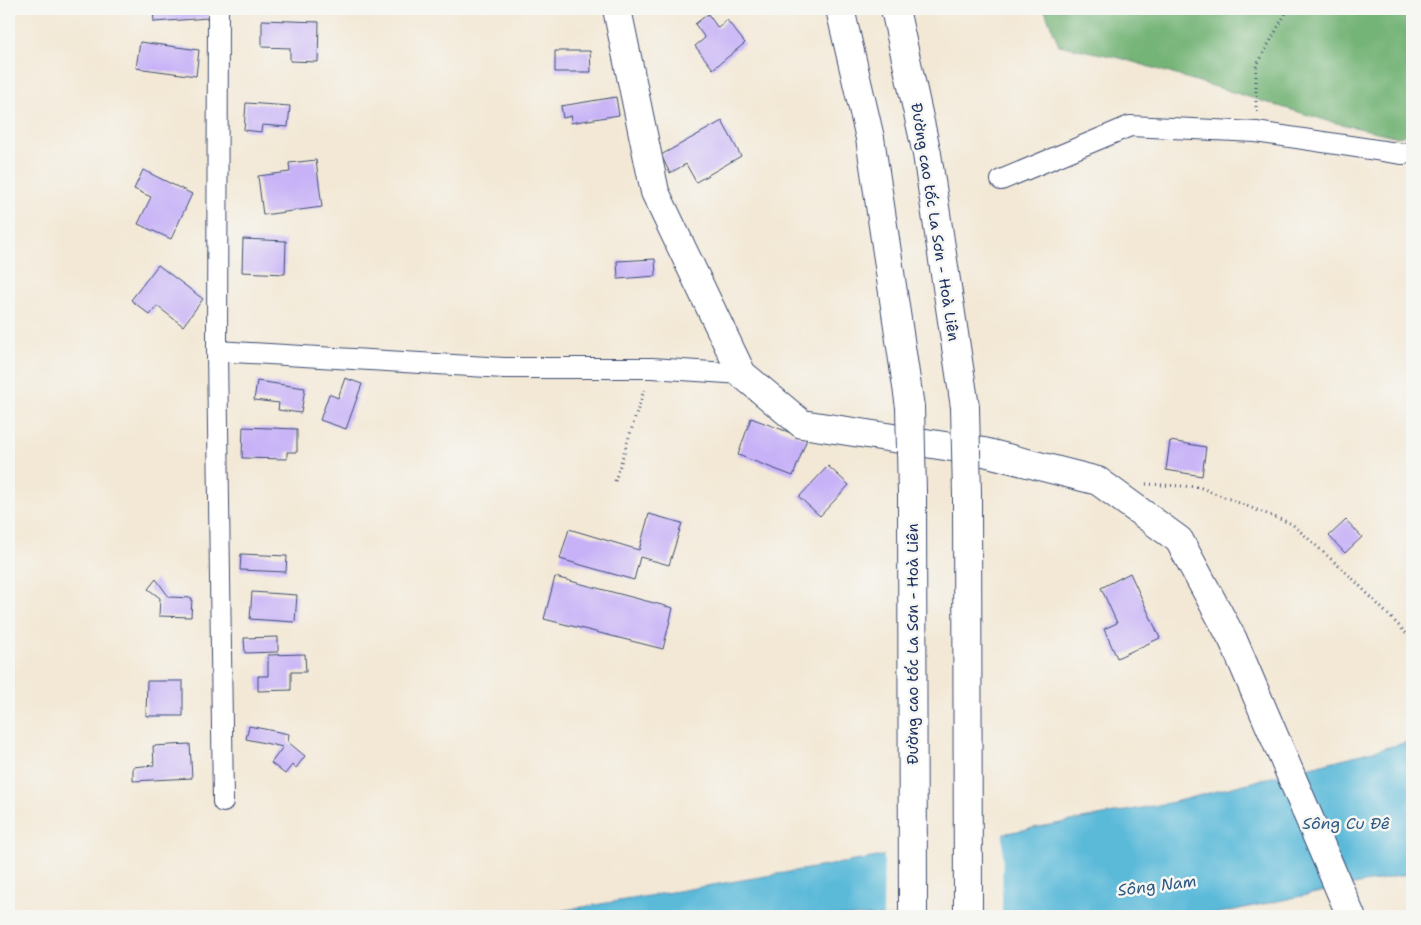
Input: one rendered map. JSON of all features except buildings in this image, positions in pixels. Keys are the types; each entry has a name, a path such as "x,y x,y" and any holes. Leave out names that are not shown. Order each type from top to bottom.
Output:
{"main road":[{"path":"617,9 655,192 742,374 802,424 984,452 1098,481 1180,540 1233,640 1351,916"},
{"name":"Đường cao tốc La Sơn - Hoà Liên","path":"840,9 870,138 910,407 914,795 913,916"},
{"name":"Đường cao tốc La Sơn - Hoà Liên","path":"895,9 927,154 965,407 970,795 968,916"}],"street":[{"path":"218,9 217,351 223,802"},
{"path":"1001,180 1130,126 1256,132 1403,154 1412,152"},
{"path":"217,351 504,368 652,368 742,374"}],"path":[{"path":"1256,132 1256,67 1288,9"},
{"path":"615,480 652,368"},
{"path":"1144,484 1199,487 1292,524 1351,577 1412,639"}],"green space":[{"path":"1044,9 1412,9 1412,133 1398,137 1328,121 1120,58 1059,45"}],"water":[{"name":"Sông Cu Đê","path":"1412,741 1412,873 1206,916 530,916 866,859 1174,802"}],"pier":[{"path":"1003,831 1002,916 883,916 884,853"}],"water label":[{"name":"Sông Nam","path":"1157,885"}]}
